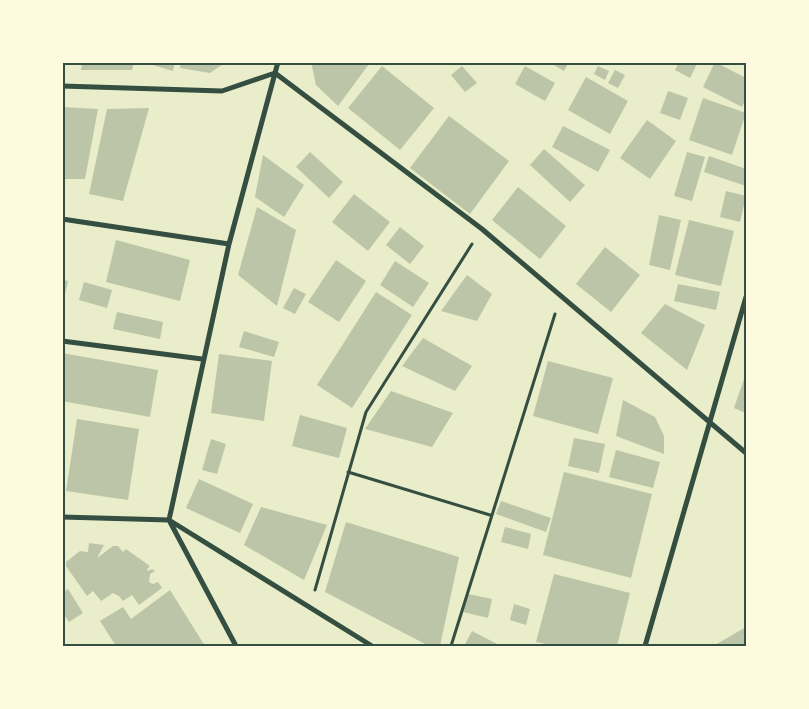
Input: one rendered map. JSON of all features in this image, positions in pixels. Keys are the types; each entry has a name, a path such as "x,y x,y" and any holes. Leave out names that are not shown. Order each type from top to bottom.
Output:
{"street":[{"path":"236,646 168,520 202,359 229,244 278,62"},
{"path":"62,86 222,91 275,73"},
{"path":"275,73 482,229 746,453"},
{"path":"62,219 229,244"},
{"path":"645,646 746,297"},
{"path":"62,341 202,359"},
{"path":"62,517 168,520 372,646"}],"path":[{"path":"310,608 366,412 482,229"},
{"path":"451,646 490,515 560,296"},
{"path":"348,472 490,515"}],"building":[{"path":"82,62 134,62 132,70 81,70"},
{"path":"143,62 175,62 173,71"},
{"path":"181,62 226,62 210,73 180,68"},
{"path":"311,62 367,62 369,64 338,106 316,85"},
{"path":"549,62 569,62 564,71"},
{"path":"679,62 698,62 690,78 675,70"},
{"path":"715,62 746,78 746,98 742,107 703,87"},
{"path":"382,66 434,108 400,150 348,108"},
{"path":"462,66 477,83 465,92 451,75"},
{"path":"525,66 555,83 545,101 515,84"},
{"path":"598,66 609,71 605,80 594,74"},
{"path":"615,70 625,75 618,88 608,83"},
{"path":"586,77 628,101 610,134 568,110"},
{"path":"668,91 688,98 680,120 660,113"},
{"path":"703,98 746,113 732,155 689,140"},
{"path":"62,107 98,109 85,179 62,179"},
{"path":"149,108 123,201 89,194 107,109"},
{"path":"449,116 509,161 470,214 410,168"},
{"path":"647,120 676,141 650,179 620,158"},
{"path":"563,126 610,150 598,172 552,147"},
{"path":"544,149 585,185 570,202 530,165"},
{"path":"310,152 343,182 329,198 296,167"},
{"path":"687,152 705,157 692,201 674,196"},
{"path":"263,155 304,185 284,217 255,197"},
{"path":"709,156 746,169 746,186 704,172"},
{"path":"518,187 566,226 540,259 492,220"},
{"path":"726,191 746,196 740,222 720,217"},
{"path":"354,194 390,222 368,251 332,222"},
{"path":"257,207 296,230 277,306 238,275"},
{"path":"659,215 681,220 670,270 649,265"},
{"path":"689,220 734,231 721,286 675,275"},
{"path":"400,227 424,246 410,264 386,245"},
{"path":"116,240 190,260 180,301 106,282"},
{"path":"605,247 640,275 611,312 576,284"},
{"path":"336,260 366,281 339,322 308,302"},
{"path":"395,261 429,283 413,307 380,285"},
{"path":"467,275 492,294 477,321 441,311"},
{"path":"62,280 68,281 63,303 62,303"},
{"path":"84,282 112,290 107,308 79,300"},
{"path":"678,284 720,292 716,310 674,301"},
{"path":"294,288 306,294 295,314 283,308"},
{"path":"376,292 412,315 352,408 317,385"},
{"path":"665,304 705,325 687,370 641,333"},
{"path":"117,312 163,322 160,339 113,329"},
{"path":"244,331 279,342 274,357 239,347"},
{"path":"423,338 472,366 455,391 402,366"},
{"path":"62,353 158,370 150,417 62,401"},
{"path":"219,354 272,361 264,421 211,413"},
{"path":"548,361 613,378 598,434 533,416"},
{"path":"746,373 746,413 734,408"},
{"path":"391,391 453,413 432,447 365,429"},
{"path":"623,400 655,417 664,436 664,454 616,436"},
{"path":"300,415 347,428 339,458 292,446"},
{"path":"77,419 139,429 128,500 66,491"},
{"path":"574,438 605,444 599,473 568,466"},
{"path":"211,439 226,444 217,474 202,470"},
{"path":"616,450 660,462 653,488 609,477"},
{"path":"564,472 652,494 631,578 543,555"},
{"path":"199,479 253,504 240,533 186,508"},
{"path":"501,501 551,518 546,532 496,514"},
{"path":"261,507 327,525 304,580 244,545"},
{"path":"346,522 459,557 440,646 429,646 325,592"},
{"path":"505,527 531,534 528,549 501,542"},
{"path":"89,543 104,545 97,558 113,546 118,546 123,552 126,549 150,566 147,569 148,571 152,569 155,571 150,574 149,582 153,584 158,582 162,588 139,605 132,595 123,601 113,593 101,601 93,591 87,596 66,566 66,562 80,551 88,552"},
{"path":"554,574 630,593 617,646 556,646 536,642"},
{"path":"68,589 83,613 69,622 62,612 62,593"},
{"path":"170,590 205,646 116,646 100,621 123,607 131,619"},
{"path":"468,594 492,599 488,618 463,612"},
{"path":"514,604 530,609 526,625 510,620"},
{"path":"746,627 746,646 715,645"},
{"path":"472,631 501,646 464,646"}]}
